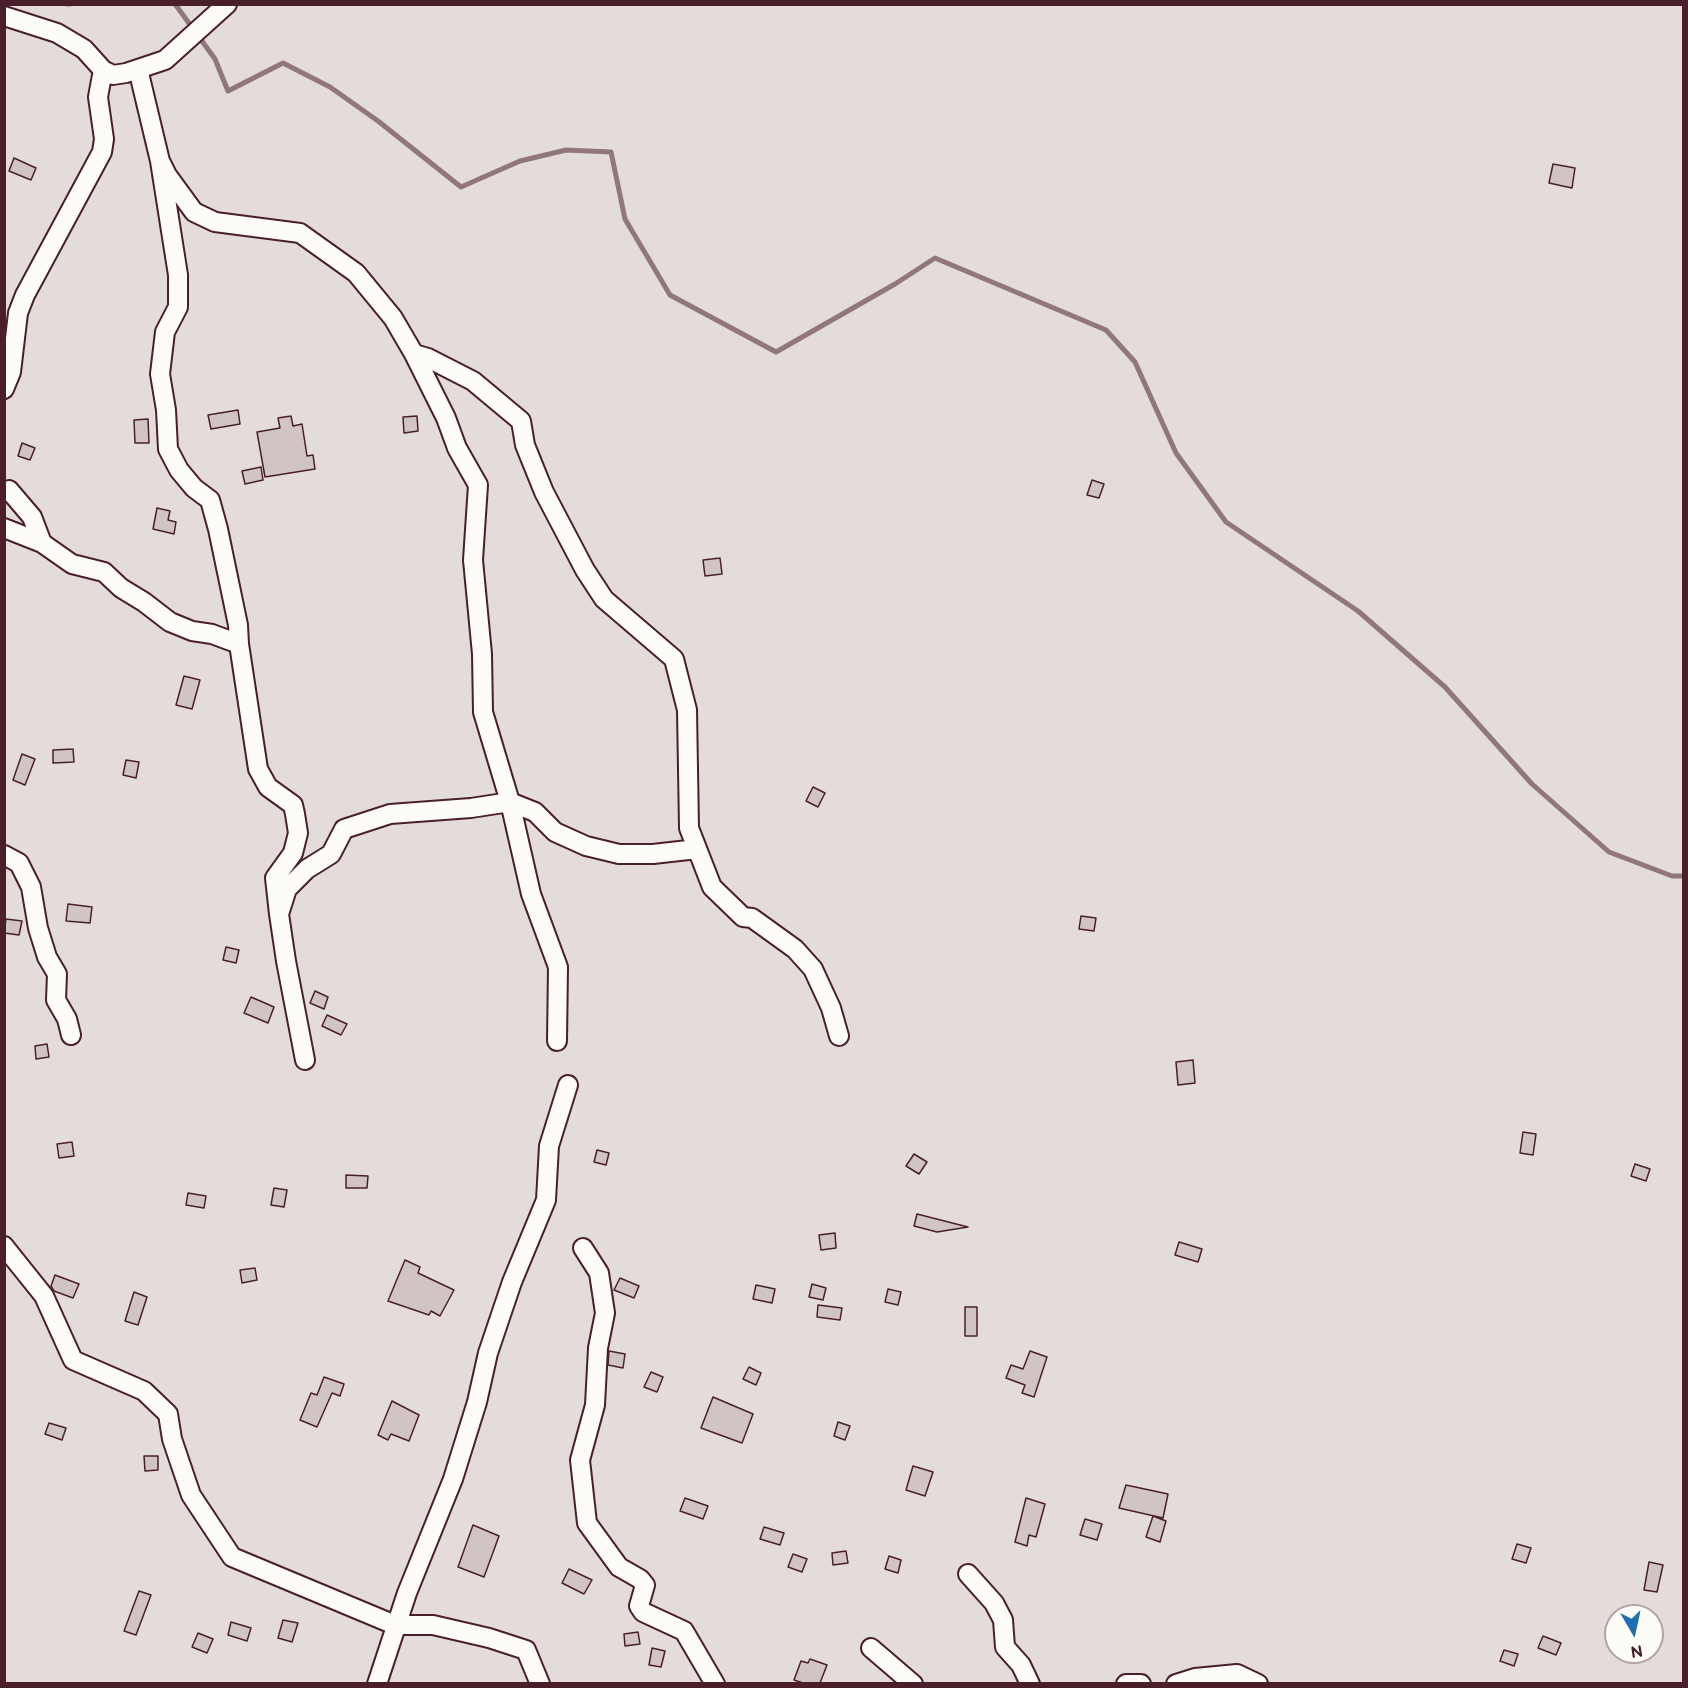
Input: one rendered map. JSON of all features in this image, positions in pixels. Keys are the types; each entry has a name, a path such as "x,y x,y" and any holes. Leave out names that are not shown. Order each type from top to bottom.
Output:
{"street":[{"path":"4,16 57,33 84,49 103,70 113,75 165,60 226,4"},
{"path":"138,69 160,161 178,274 178,308 165,332 160,374 166,410 168,449 179,470 194,488 210,500 238,625 258,769 268,787 292,805 298,833 293,853 275,878 279,914 305,1060"},
{"path":"4,389 11,372 18,313 25,295 102,152 104,139 98,97 103,70"},
{"path":"160,161 167,175 194,212 215,222 300,233 356,273 393,318 414,354 446,418 457,448 478,486 473,560 482,654 483,712 510,802 531,894 558,967 557,1041"},
{"path":"414,354 428,358 473,381 521,421 525,445 544,492 585,570 604,599 674,659 687,710 689,828 712,887 743,917 752,918 795,949 813,969 831,1008 839,1036"},
{"path":"9,490 32,518 42,543"},
{"path":"4,528 42,543 72,564 104,572 121,588 170,622 192,631 212,634 239,644"},
{"path":"279,914 287,889 307,869 331,854 344,829 390,814 471,808 510,802 535,812 555,832 586,846 608,852 653,854 697,849"},
{"path":"4,855 19,862 31,887 38,928 47,957 57,974 56,1000 67,1019 71,1035"},
{"path":"377,1683 395,1625 453,1479 477,1402 488,1353 512,1282 546,1200 549,1146 568,1085"},
{"path":"4,1246 44,1296 73,1360 144,1391 168,1414 172,1439 191,1495 232,1557 395,1625 433,1625 489,1638 526,1650 540,1683"},
{"path":"583,1248 599,1273 605,1313 598,1348 595,1405 580,1460 587,1523 619,1567 640,1578 645,1585 639,1606 643,1612 684,1631 715,1683"},
{"path":"968,1574 994,1602 1003,1620 1005,1647 1021,1665 1030,1683"},
{"path":"871,1648 913,1683"},
{"path":"1176,1683 1195,1678 1238,1679 1258,1683"},
{"path":"1126,1683 1141,1683"}],"shaded area":[{"path":"5,5 1683,5 1683,1683 5,1684"}],"building":[{"path":"14,158 36,168 31,180 9,171"},
{"path":"1553,164 1575,168 1572,188 1549,183"},
{"path":"238,410 240,424 211,429 208,415"},
{"path":"291,416 293,426 302,424 307,456 313,455 315,469 265,477 257,432 280,428 278,418"},
{"path":"417,416 418,431 404,433 403,417"},
{"path":"148,419 149,443 135,443 134,420"},
{"path":"22,443 35,448 30,460 18,456"},
{"path":"261,467 263,480 245,484 242,471"},
{"path":"1092,480 1104,484 1099,498 1087,495"},
{"path":"157,508 170,511 168,520 176,522 174,534 153,529"},
{"path":"720,558 722,574 705,576 703,560"},
{"path":"184,676 200,680 192,709 176,705"},
{"path":"73,749 74,762 53,763 53,750"},
{"path":"22,754 35,759 25,785 13,780"},
{"path":"126,760 139,762 136,778 123,775"},
{"path":"813,787 825,793 818,807 806,801"},
{"path":"68,904 92,907 90,923 66,921"},
{"path":"1081,916 1096,918 1094,931 1079,929"},
{"path":"6,919 22,921 19,935 4,933"},
{"path":"226,947 239,950 236,963 223,960"},
{"path":"315,991 328,997 324,1009 310,1003"},
{"path":"251,997 274,1007 268,1023 244,1013"},
{"path":"327,1015 347,1024 341,1035 322,1026"},
{"path":"47,1044 49,1057 36,1059 35,1046"},
{"path":"1193,1060 1195,1083 1178,1085 1176,1062"},
{"path":"1523,1132 1536,1134 1533,1155 1520,1153"},
{"path":"72,1142 74,1156 59,1158 57,1144"},
{"path":"597,1150 609,1153 606,1165 594,1162"},
{"path":"914,1154 927,1162 919,1174 906,1166"},
{"path":"1635,1164 1650,1169 1646,1181 1631,1176"},
{"path":"346,1175 368,1176 367,1188 346,1188"},
{"path":"274,1188 287,1190 284,1207 271,1205"},
{"path":"188,1193 206,1196 204,1208 186,1205"},
{"path":"917,1214 968,1227 937,1232 914,1226"},
{"path":"835,1233 836,1248 821,1250 819,1235"},
{"path":"1179,1242 1202,1249 1198,1262 1175,1255"},
{"path":"405,1260 420,1267 418,1273 454,1290 440,1316 431,1311 429,1315 388,1301"},
{"path":"255,1268 257,1280 242,1283 240,1270"},
{"path":"55,1275 79,1284 73,1298 54,1291 51,1286"},
{"path":"620,1278 639,1286 634,1298 614,1290"},
{"path":"812,1284 826,1288 823,1300 809,1297"},
{"path":"756,1285 775,1289 772,1303 753,1299"},
{"path":"888,1289 901,1292 898,1305 885,1302"},
{"path":"134,1292 147,1297 138,1325 125,1321"},
{"path":"818,1305 842,1308 840,1320 817,1317"},
{"path":"965,1307 977,1307 977,1336 965,1336"},
{"path":"609,1351 625,1354 623,1368 608,1365"},
{"path":"1030,1351 1047,1357 1034,1397 1022,1393 1025,1385 1006,1378 1011,1365 1023,1369"},
{"path":"749,1367 761,1373 756,1385 743,1379"},
{"path":"651,1372 663,1377 657,1392 644,1387"},
{"path":"324,1377 344,1384 340,1396 332,1393 317,1427 300,1420 311,1393 317,1395"},
{"path":"713,1397 753,1414 742,1443 701,1428"},
{"path":"392,1401 419,1415 409,1441 391,1434 388,1440 378,1435"},
{"path":"838,1422 850,1426 845,1440 834,1436"},
{"path":"49,1423 66,1428 62,1440 45,1434"},
{"path":"144,1456 158,1456 158,1470 145,1471"},
{"path":"913,1466 933,1472 925,1496 906,1490"},
{"path":"1126,1485 1168,1494 1163,1518 1119,1508"},
{"path":"685,1498 708,1506 703,1519 680,1511"},
{"path":"1026,1498 1045,1504 1036,1537 1029,1535 1027,1546 1015,1542"},
{"path":"1153,1516 1166,1521 1160,1542 1146,1537"},
{"path":"1085,1519 1102,1524 1097,1540 1080,1535"},
{"path":"473,1525 499,1536 484,1577 458,1567"},
{"path":"764,1527 784,1533 780,1545 760,1539"},
{"path":"1517,1544 1531,1548 1526,1563 1512,1559"},
{"path":"846,1551 848,1563 833,1565 832,1553"},
{"path":"793,1554 807,1559 802,1572 788,1567"},
{"path":"889,1556 901,1560 898,1573 885,1569"},
{"path":"1649,1562 1663,1565 1657,1592 1644,1590"},
{"path":"569,1569 592,1580 584,1594 562,1583"},
{"path":"139,1591 151,1595 136,1635 124,1631"},
{"path":"283,1620 298,1623 292,1642 278,1638"},
{"path":"231,1622 251,1628 247,1641 228,1635"},
{"path":"638,1632 640,1644 625,1646 624,1634"},
{"path":"198,1633 213,1639 207,1653 192,1647"},
{"path":"1543,1636 1561,1643 1556,1655 1538,1648"},
{"path":"652,1648 665,1651 661,1667 649,1665"},
{"path":"1504,1650 1518,1654 1514,1666 1500,1661"},
{"path":"810,1659 827,1665 820,1683 803,1683 794,1680 801,1661 808,1663"}],"waterway":[{"path":"175,4 215,59 228,91 283,63 330,87 378,121 461,187 520,161 566,150 611,152 625,219 670,295 776,352 895,284 935,258 1106,330 1135,362 1176,453 1226,522 1358,611 1445,687 1532,784 1609,852 1672,876 1684,876"}]}
